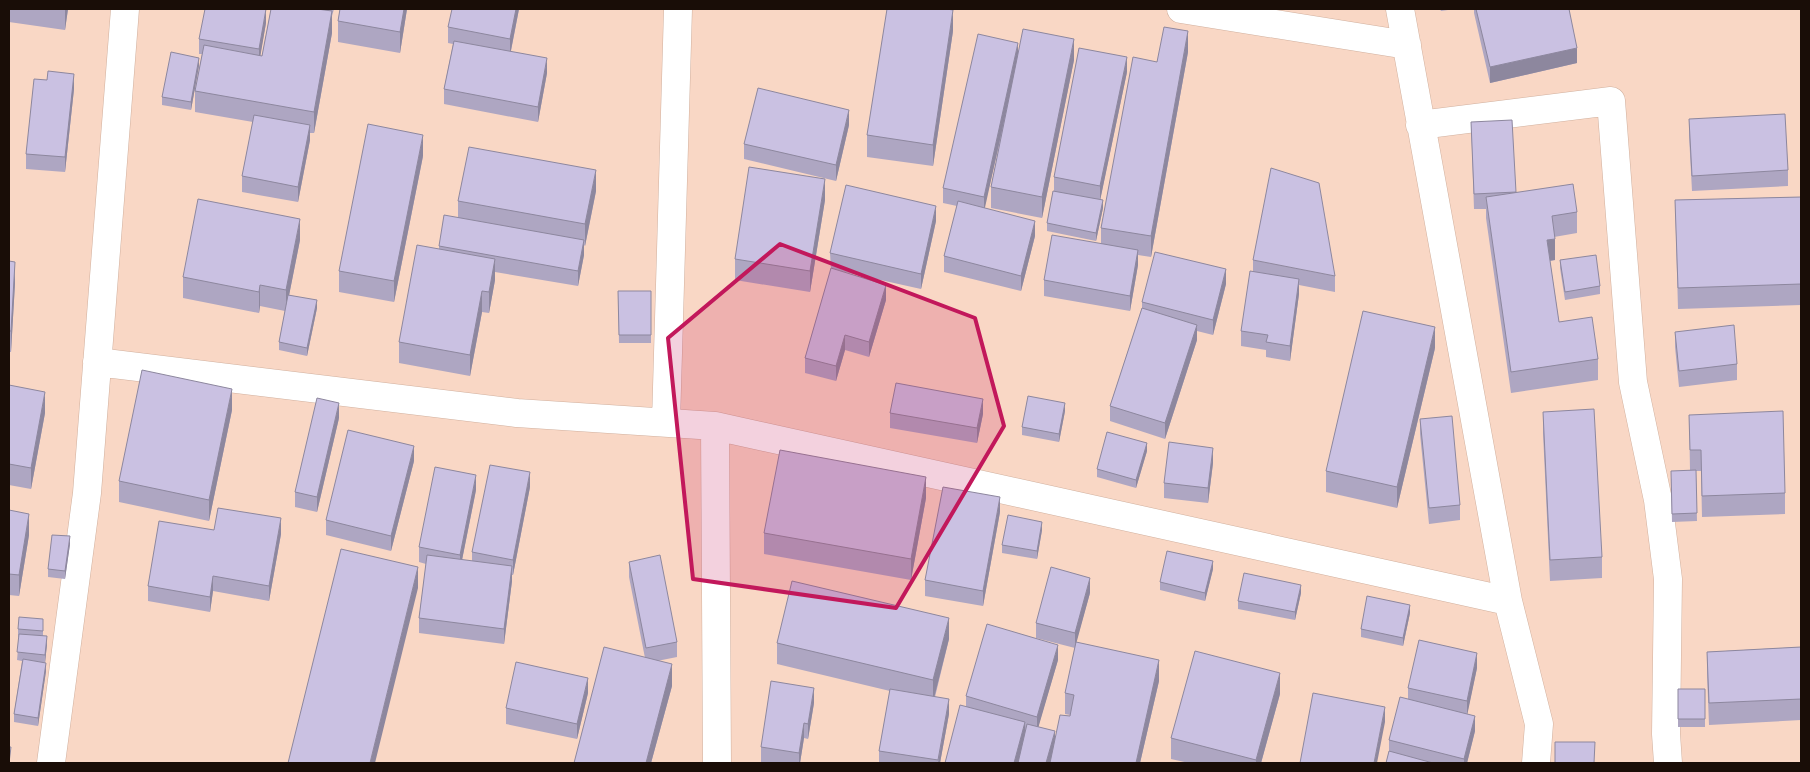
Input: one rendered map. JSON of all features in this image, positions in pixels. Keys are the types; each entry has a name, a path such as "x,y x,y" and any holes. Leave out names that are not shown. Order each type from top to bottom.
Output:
{"street":[{"path":"51,763 87,493 125,9"},
{"path":"666,422 678,9"},
{"path":"1181,9 1407,45"},
{"path":"1400,9 1508,601 1539,724 1536,763"},
{"path":"1420,125 1611,101 1632,382 1658,500 1668,579 1666,734 1668,763"},
{"path":"97,362 517,413 715,426 1508,601"},
{"path":"715,426 716,763"}],"highlighted area":[{"path":"780,244 975,318 1004,426 896,608 693,579 668,338"}],"building":[{"path":"205,9 266,9 259,49 199,39"},
{"path":"271,9 317,9 332,11 314,112 195,91 204,45 262,56"},
{"path":"340,9 404,9 400,32 338,21"},
{"path":"452,9 516,9 510,39 448,27"},
{"path":"887,9 953,10 933,145 867,135"},
{"path":"1476,9 1569,9 1577,48 1490,67"},
{"path":"1164,27 1188,31 1151,236 1101,228 1133,57 1157,62"},
{"path":"1023,29 1074,39 1042,197 991,187"},
{"path":"978,34 1018,43 984,197 943,188"},
{"path":"454,41 547,58 538,107 444,89"},
{"path":"1079,48 1127,57 1100,186 1054,177"},
{"path":"171,52 199,58 191,102 162,97"},
{"path":"48,71 74,74 65,157 26,154 34,79 47,80"},
{"path":"758,88 849,110 836,165 744,144"},
{"path":"1785,114 1788,170 1692,176 1689,119"},
{"path":"254,115 310,125 298,187 242,176"},
{"path":"1512,120 1516,192 1474,194 1471,122"},
{"path":"368,124 423,135 394,281 339,271"},
{"path":"469,147 596,170 585,224 458,201"},
{"path":"749,167 825,179 810,271 735,259"},
{"path":"1271,168 1319,183 1335,276 1253,260"},
{"path":"1573,184 1577,212 1552,216 1555,239 1547,240 1559,322 1592,317 1598,359 1511,372 1486,197"},
{"path":"846,185 936,206 921,274 830,253"},
{"path":"1053,191 1103,200 1096,233 1047,223"},
{"path":"1801,197 1801,284 1678,288 1675,200"},
{"path":"198,199 300,219 286,290 260,285 259,292 183,277"},
{"path":"958,201 1035,221 1021,276 944,256"},
{"path":"444,215 584,240 578,271 439,246"},
{"path":"1052,235 1138,250 1130,296 1044,280"},
{"path":"417,245 495,259 489,292 482,291 470,355 399,342"},
{"path":"1155,252 1226,269 1213,320 1142,302"},
{"path":"1596,255 1600,286 1565,292 1560,260"},
{"path":"9,261 15,262 11,331 9,331"},
{"path":"831,268 886,285 869,342 845,335 836,366 805,358"},
{"path":"1250,271 1299,279 1290,346 1266,342 1268,335 1241,331"},
{"path":"618,291 651,291 651,335 619,335"},
{"path":"288,295 317,300 307,348 279,342"},
{"path":"1142,308 1197,325 1165,423 1110,406"},
{"path":"1363,311 1435,327 1397,487 1326,471"},
{"path":"1734,325 1737,364 1679,371 1675,332"},
{"path":"142,370 232,389 209,500 119,481"},
{"path":"896,383 983,399 977,428 890,413"},
{"path":"9,385 45,392 31,468 9,464"},
{"path":"1028,396 1065,403 1059,434 1022,427"},
{"path":"317,398 339,403 317,497 295,492"},
{"path":"1594,409 1602,557 1550,560 1543,412"},
{"path":"1783,411 1785,493 1702,496 1701,450 1690,450 1689,415"},
{"path":"1452,416 1460,505 1429,508 1420,419"},
{"path":"348,430 414,446 391,536 326,520"},
{"path":"1107,432 1147,443 1136,480 1097,469"},
{"path":"1169,442 1213,448 1208,488 1164,483"},
{"path":"780,450 926,477 911,559 764,533"},
{"path":"490,465 530,472 513,560 472,552"},
{"path":"435,467 476,475 460,555 419,547"},
{"path":"1696,470 1697,513 1672,514 1671,471"},
{"path":"943,487 1000,497 983,591 925,580"},
{"path":"218,508 281,518 269,586 213,576 210,597 148,586 159,521 214,530"},
{"path":"9,510 29,514 19,575 9,574"},
{"path":"1008,515 1042,522 1037,551 1002,545"},
{"path":"52,535 70,536 65,571 48,569"},
{"path":"341,549 418,567 370,763 288,763"},
{"path":"1167,551 1213,561 1205,593 1160,582"},
{"path":"427,555 512,566 504,629 419,618"},
{"path":"660,555 677,642 646,648 629,562"},
{"path":"1051,567 1090,578 1075,633 1036,623"},
{"path":"1244,573 1301,585 1295,612 1238,601"},
{"path":"792,581 949,618 933,680 777,643"},
{"path":"1367,596 1410,605 1403,638 1361,629"},
{"path":"19,617 43,619 43,631 18,629"},
{"path":"987,624 1058,645 1037,717 966,696"},
{"path":"19,634 47,636 45,655 17,652"},
{"path":"1419,640 1477,653 1467,701 1408,688"},
{"path":"1076,642 1159,660 1136,763 1050,763 1060,715 1070,716 1074,695 1065,693"},
{"path":"604,647 672,664 646,763 574,763"},
{"path":"1801,647 1801,699 1709,703 1707,652"},
{"path":"1195,651 1280,673 1256,760 1171,738"},
{"path":"23,659 46,663 38,718 14,714"},
{"path":"516,662 588,678 577,724 506,708"},
{"path":"771,681 814,688 808,724 804,723 799,753 761,747"},
{"path":"890,689 949,699 938,760 879,751"},
{"path":"1678,689 1705,689 1705,719 1678,719"},
{"path":"1313,693 1385,707 1374,763 1300,763"},
{"path":"1400,697 1475,716 1464,759 1389,740"},
{"path":"960,705 1025,722 1014,763 945,763"},
{"path":"1027,724 1055,731 1046,763 1018,763"},
{"path":"1555,742 1595,742 1594,763 1555,763"},
{"path":"9,747 11,747 9,763"},
{"path":"1389,751 1433,763 1386,763"}]}
